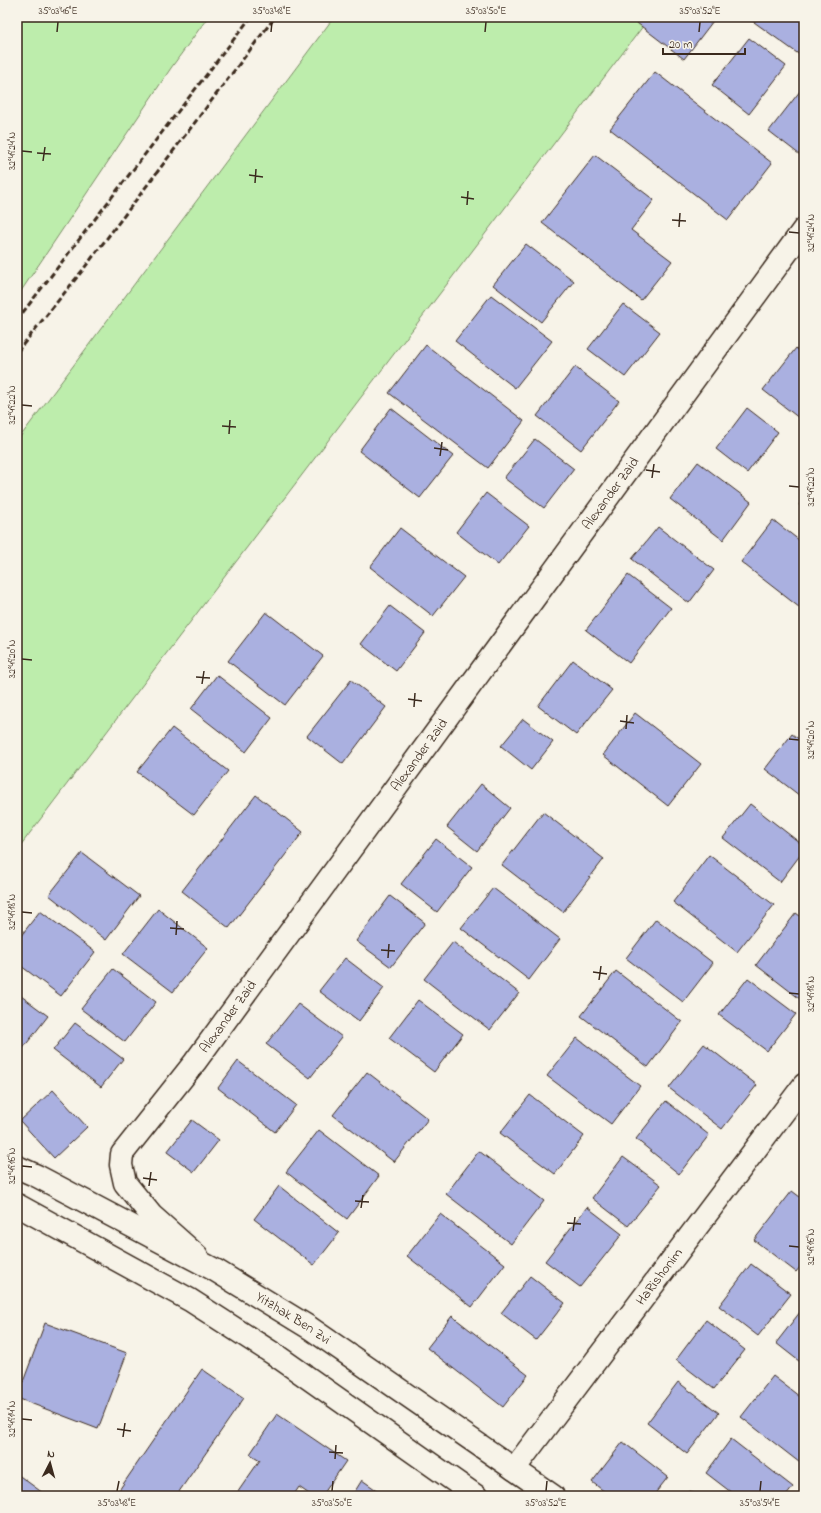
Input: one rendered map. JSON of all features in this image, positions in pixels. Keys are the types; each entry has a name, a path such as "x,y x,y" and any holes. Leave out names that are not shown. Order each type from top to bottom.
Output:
{"street":[{"name":"Alexander Zaid","path":"215,1270 151,1215 126,1183 121,1165 122,1154 195,1062 804,229"},
{"name":"HaRishonim","path":"514,1469 804,1085"},
{"name":"Yitzhak Ben Zvi","path":"17,1167 37,1176 215,1270 310,1328 553,1496"},
{"path":"17,1205 190,1300 277,1356 476,1496"}],"green space":[{"path":"17,17 208,17 171,68 17,297"},
{"path":"334,17 650,17 17,850 17,441"}],"building":[{"path":"641,17 716,17 684,59 637,23"},
{"path":"747,17 804,17 804,58"},
{"path":"749,38 786,66 749,114 712,85"},
{"path":"655,72 772,163 728,220 610,129"},
{"path":"804,86 804,158 769,131"},
{"path":"595,155 654,200 631,230 672,261 641,300 542,223"},
{"path":"526,244 574,281 541,322 493,285"},
{"path":"491,295 552,341 515,388 455,341"},
{"path":"623,304 660,332 625,377 588,349"},
{"path":"426,345 524,421 488,468 389,393"},
{"path":"796,348 804,355 804,422 763,390"},
{"path":"575,367 619,401 581,450 537,416"},
{"path":"391,408 453,456 420,498 359,451"},
{"path":"747,408 778,432 747,473 716,449"},
{"path":"535,439 574,469 544,508 504,478"},
{"path":"698,462 751,502 723,540 670,499"},
{"path":"486,493 529,526 498,565 456,532"},
{"path":"804,498 804,509 799,505"},
{"path":"773,520 804,544 804,611 741,562"},
{"path":"658,527 714,570 689,603 632,559"},
{"path":"400,528 464,577 433,616 370,567"},
{"path":"628,575 671,608 629,663 586,630"},
{"path":"390,606 425,633 396,671 361,644"},
{"path":"266,612 323,656 285,705 228,661"},
{"path":"573,660 612,690 576,735 538,706"},
{"path":"217,675 272,718 246,752 191,709"},
{"path":"351,680 386,707 343,764 307,736"},
{"path":"635,713 701,764 668,806 603,755"},
{"path":"523,719 553,742 531,770 501,746"},
{"path":"172,728 228,771 194,815 137,772"},
{"path":"792,734 804,743 804,799 765,769"},
{"path":"481,784 510,808 477,851 447,827"},
{"path":"256,795 303,832 229,928 182,891"},
{"path":"750,804 804,846 804,850 780,882 723,838"},
{"path":"543,812 604,859 563,912 502,865"},
{"path":"436,839 472,867 437,912 401,884"},
{"path":"82,853 139,896 106,940 49,895"},
{"path":"709,855 774,905 737,952 673,902"},
{"path":"493,888 560,939 529,980 461,928"},
{"path":"390,896 425,923 391,967 356,941"},
{"path":"158,909 208,948 173,992 123,954"},
{"path":"40,911 95,952 61,996 17,963 17,941"},
{"path":"796,913 804,919 804,1002 756,965"},
{"path":"656,919 713,963 683,1002 626,958"},
{"path":"453,942 519,993 490,1030 424,979"},
{"path":"345,958 384,988 359,1021 319,991"},
{"path":"113,969 156,1002 125,1042 81,1009"},
{"path":"616,971 682,1022 648,1067 581,1016"},
{"path":"748,978 796,1014 767,1051 719,1015"},
{"path":"17,993 48,1016 17,1056"},
{"path":"418,1000 463,1034 434,1072 389,1038"},
{"path":"298,1004 342,1037 310,1078 266,1044"},
{"path":"75,1023 123,1059 101,1087 53,1050"},
{"path":"577,1038 640,1086 611,1124 547,1076"},
{"path":"704,1044 757,1085 722,1129 669,1088"},
{"path":"238,1061 296,1105 275,1132 218,1088"},
{"path":"367,1072 428,1119 394,1162 333,1115"},
{"path":"53,1090 87,1127 54,1158 20,1121"},
{"path":"530,1095 584,1136 555,1174 500,1133"},
{"path":"666,1101 709,1135 679,1174 636,1139"},
{"path":"192,1120 219,1140 194,1172 167,1152"},
{"path":"319,1130 379,1176 347,1219 286,1172"},
{"path":"479,1151 544,1201 511,1244 446,1194"},
{"path":"623,1157 661,1185 628,1226 592,1198"},
{"path":"279,1186 339,1233 314,1265 254,1219"},
{"path":"792,1191 804,1200 804,1262 796,1272 754,1240"},
{"path":"587,1207 622,1234 580,1287 545,1261"},
{"path":"440,1214 505,1264 472,1307 407,1256"},
{"path":"751,1264 791,1294 758,1336 719,1306"},
{"path":"530,1276 565,1303 536,1340 501,1313"},
{"path":"804,1307 804,1365 776,1343"},
{"path":"452,1316 528,1375 503,1407 427,1348"},
{"path":"706,1320 745,1350 714,1389 676,1360"},
{"path":"45,1323 127,1353 98,1429 17,1398"},
{"path":"202,1369 244,1398 176,1496 115,1496"},
{"path":"773,1376 804,1400 804,1466 741,1417"},
{"path":"678,1382 719,1413 687,1454 647,1423"},
{"path":"277,1414 346,1461 322,1496 312,1496 299,1487 293,1496 235,1496 260,1460 250,1454"},
{"path":"731,1439 793,1487 786,1496 736,1496 706,1473"},
{"path":"623,1442 668,1477 653,1496 610,1496 592,1482"},
{"path":"17,1474 47,1496 17,1496"},
{"path":"362,1480 385,1496 352,1496"},
{"path":"690,1491 697,1496 686,1496"}],"railway":[{"path":"17,320 251,17"},
{"path":"17,352 82,271 275,17"}]}
